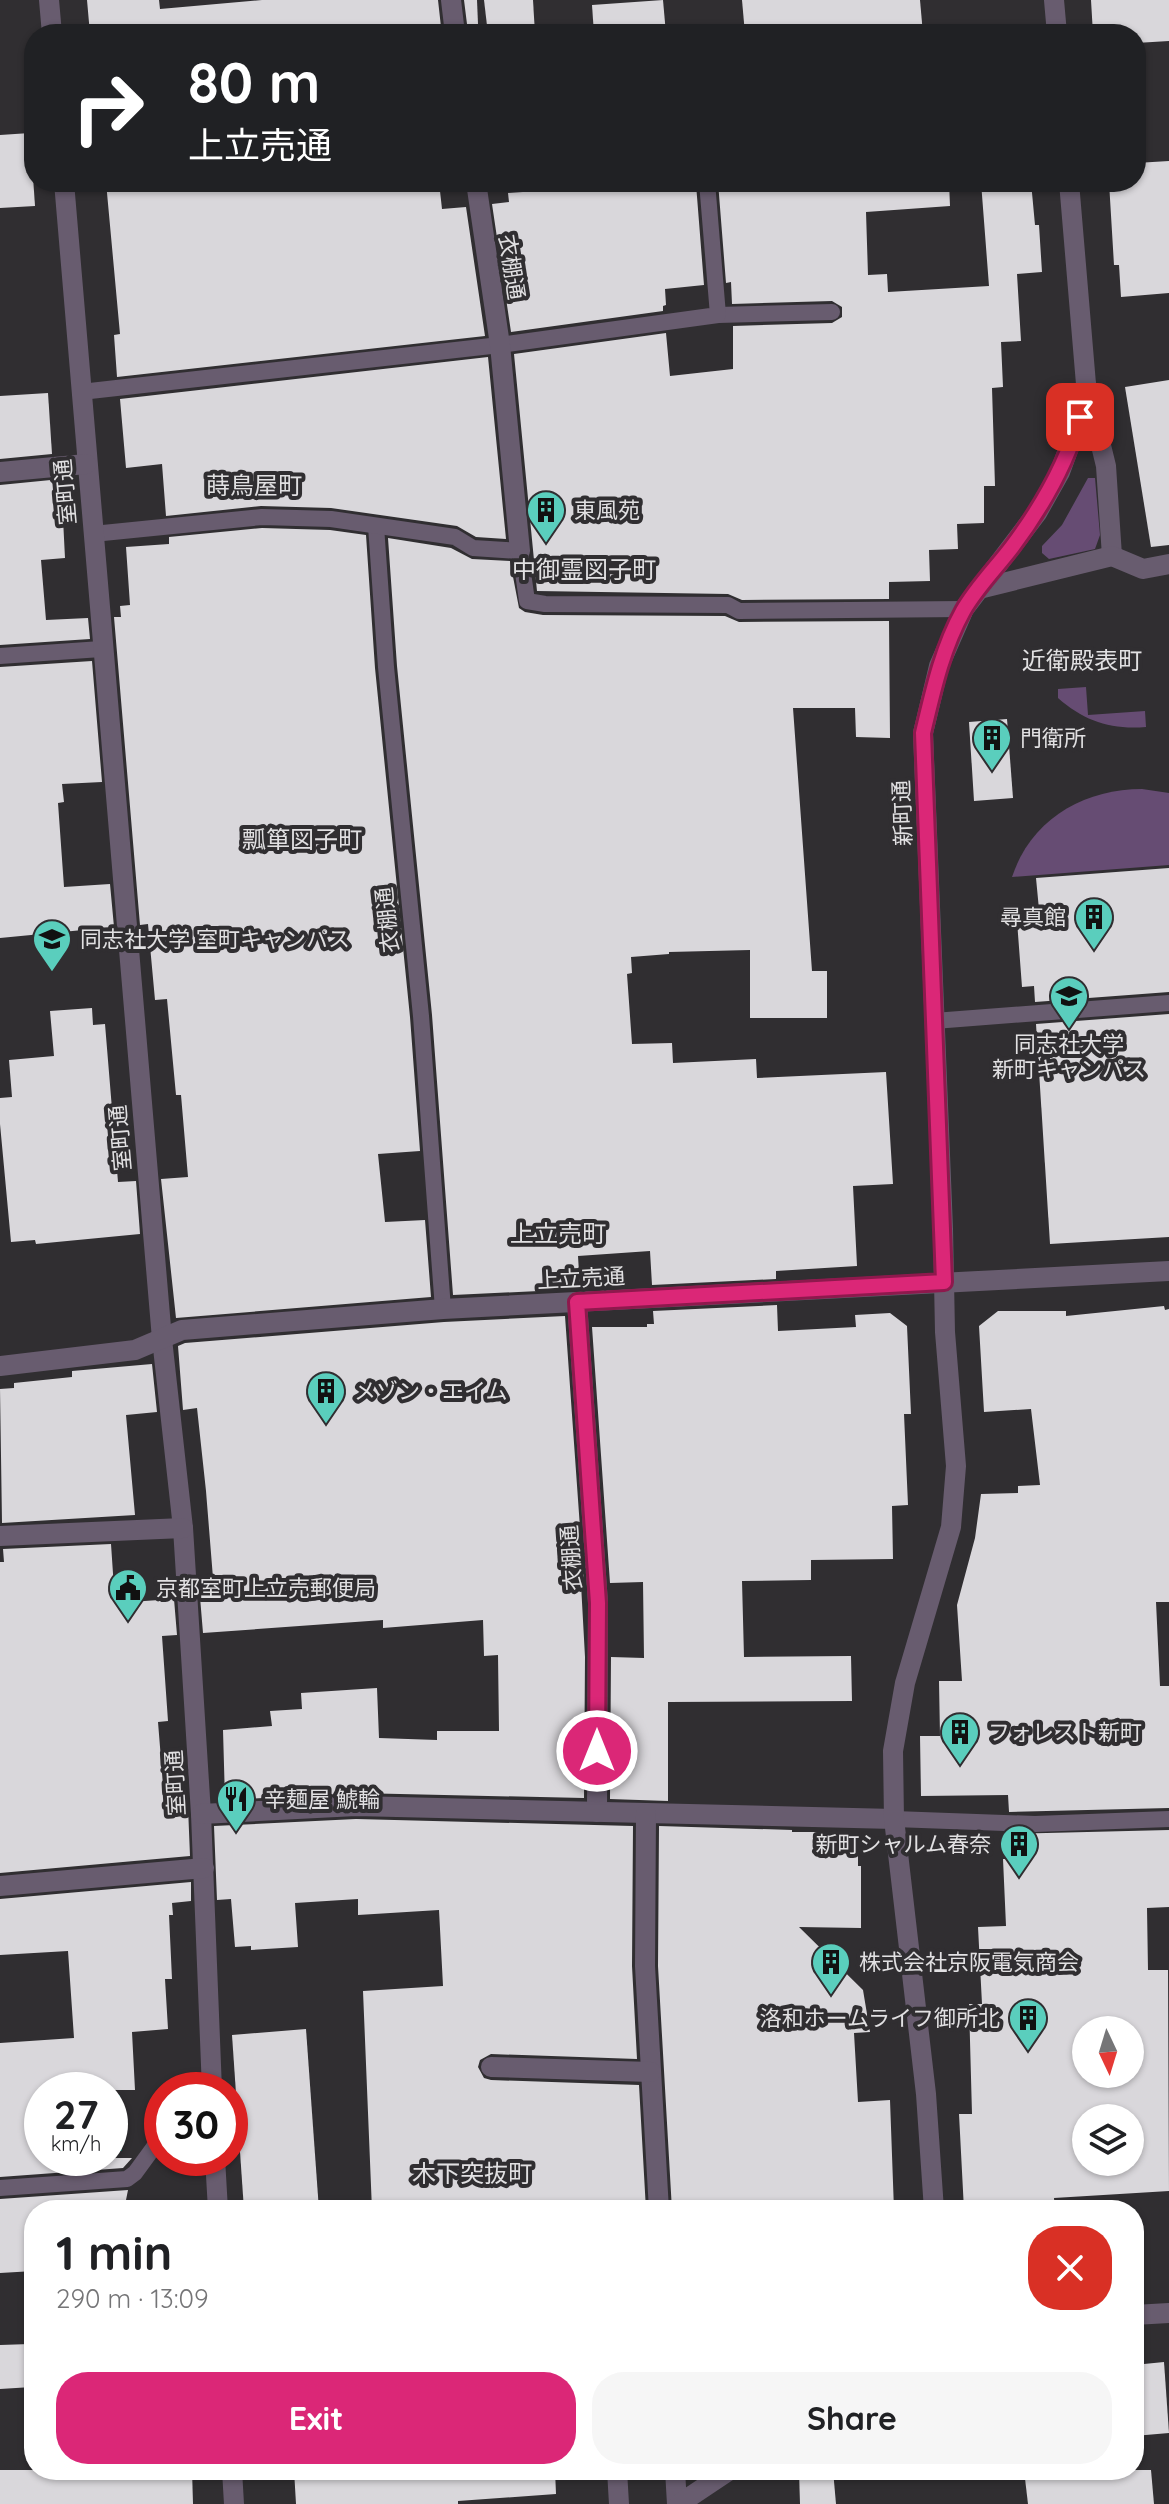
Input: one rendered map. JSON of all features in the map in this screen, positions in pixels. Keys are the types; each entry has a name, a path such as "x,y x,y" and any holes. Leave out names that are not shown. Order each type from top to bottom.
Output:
{"street":[{"path":"49,0 51,24"},
{"path":"451,0 454,24"},
{"path":"1054,0 1056,24"},
{"name":"室町通","path":"65,192 101,649 162,1339 183,1528 204,1868 211,2072"},
{"name":"衣棚通","path":"477,192 500,345 520,551"},
{"name":"新町通","path":"1070,192 1086,384 1106,466 1112,556"},
{"name":"新町通","path":"933,2200 926,2094 894,1819 893,1751 905,1683 951,1527 956,1466 945,1332 923,733 939,666 964,609 1037,513 1060,472 1072,443 1086,384"},
{"path":"0,472 86,464"},
{"path":"979,589 1112,556 1143,569 1169,564"},
{"name":"上立売通","path":"0,1366 135,1350 182,1330 443,1309 1169,1271"},
{"name":"衣棚通","path":"577,1302 598,1603 597,1812"},
{"path":"0,1536 183,1528"},
{"path":"201,1814 356,1806 894,1819"},
{"path":"646,1814 645,1966 658,2200"},
{"path":"0,1886 204,1868"},
{"path":"491,2067 651,2072"},
{"path":"216,2176 217,2200"},
{"path":"1144,2314 1169,2313"},
{"path":"233,2480 234,2504"},
{"path":"618,2480 619,2504"},
{"path":"676,2480 678,2504 715,2480"}],"lane":[{"path":"708,192 718,315"},
{"path":"81,392 500,345 718,315 832,312"},
{"path":"93,534 262,517 331,519 455,537 473,548 520,551 527,601 545,604 571,607 728,605 739,611 964,609"},
{"name":"衣棚通","path":"376,526 386,667 421,1016 443,1309"},
{"path":"0,656 101,649"},
{"path":"934,1021 1169,1003"},
{"path":"894,1819 1035,1824 1169,1819"},
{"path":"0,2188 127,2179 144,2161"}],"shaded area":[{"path":"1088,478 1095,478 1100,535 1095,549 1049,559 1042,553 1042,546 1062,525"},
{"path":"1086,687 1088,715 1145,711 1146,727 1121,727 1099,722 1078,713 1058,698 1058,689"},
{"path":"1142,789 1169,793 1169,865 1012,877 1032,839 1062,811 1100,795"}],"building":[{"path":"87,0 159,0 160,9 262,0 438,0 441,24 89,24"},
{"path":"464,0 477,0 478,24 467,24"},
{"path":"484,0 533,0 534,24 487,24"},
{"path":"663,0 665,24 593,24 592,5"},
{"path":"742,0 920,0 922,24 744,24"},
{"path":"1091,0 1169,0 1169,41 1146,42 1146,24 1092,24"},
{"path":"24,133 24,192 34,192 35,206 0,208 0,135"},
{"path":"1169,161 1169,293 1121,297 1119,265 1114,265 1110,192 1146,192 1146,162"},
{"path":"107,192 440,192 442,209 466,207 485,336 117,377 114,335 120,334"},
{"path":"697,192 704,285 665,289 666,305 663,311 511,332 492,204 509,202 508,193"},
{"path":"719,192 949,192 950,206 866,212 868,275 887,274 888,292 989,286 982,192 1032,192 1035,225 1039,225 1042,272 1017,274 1021,341 1001,342 1003,387 992,388 995,486 984,486 984,523 957,524 958,549 929,550 930,581 889,582 889,599 742,600 728,594 537,591 514,354 666,333 670,376 733,369 733,326 832,323 842,317 842,307 832,301 732,304 731,282 726,283"},
{"path":"488,357 506,539 476,537 457,526 331,508 261,506 166,516 162,464 126,468 120,399"},
{"path":"1169,380 1169,545 1151,547 1125,387"},
{"path":"48,393 52,454 0,459 0,396"},
{"path":"61,479 65,558 41,560 46,620 88,618 90,639 0,645 0,485"},
{"path":"262,528 330,530 366,535 375,668 410,1017 420,1151 378,1154 385,1222 425,1220 431,1297 176,1318 161,1179 188,1177 181,1095 176,1095 167,999 155,1000 148,924 140,925 114,617 121,617 120,606 130,605 126,547 169,544 169,537"},
{"path":"388,538 451,548 472,559 510,561 519,608 543,615 725,616 739,622 889,621 890,738 856,737 855,708 793,708 812,971 827,971 827,1018 750,1018 750,950 669,952 631,957 632,973 627,974 632,1044 672,1043 673,1063 756,1059 757,1078 886,1072 893,1184 853,1186 857,1266 776,1271 776,1279 652,1285 650,1251 578,1256 580,1289 453,1295 432,1015 397,666"},
{"path":"92,661 102,782 62,784 64,802 58,803 64,887 110,884 114,927 0,938 0,667"},
{"name":"門衛所","path":"1007,719 1013,798 974,801 969,722"},
{"name":"尋真館","path":"1169,868 1169,992 1035,1002 1034,986 1022,987 1017,921 1040,920 1036,878"},
{"path":"92,1008 93,1025 105,1024 118,1182 136,1181 140,1234 36,1244 35,1240 11,1242 0,1124 0,1098 12,1097 9,1060 54,1056 50,1011"},
{"path":"1169,1014 1169,1237 1050,1244 1036,1024"},
{"path":"777,1305 778,1331 856,1327 855,1315 890,1313 907,1326 911,1414 904,1414 908,1505 892,1506 893,1559 811,1560 811,1580 742,1581 744,1657 851,1656 852,1701 668,1702 668,1801 610,1799 611,1657 644,1658 643,1582 610,1583 592,1327 647,1327 647,1324 654,1324 653,1311"},
{"path":"1164,1306 1165,1310 1169,1309 1169,1602 1156,1602 1160,1686 1169,1686 1169,1808 1009,1812 1008,1795 921,1796 920,1736 940,1736 939,1681 962,1681 957,1605 975,1538 981,1494 1018,1493 1018,1486 1040,1485 1031,1409 984,1412 979,1326 998,1311 1066,1311 1066,1316"},
{"path":"565,1316 584,1584 581,1584 585,1657 584,1798 356,1793 225,1800 223,1730 272,1726 270,1711 302,1709 301,1693 377,1688 379,1738 437,1740 437,1731 499,1731 498,1655 484,1656 483,1620 383,1628 383,1620 203,1633 200,1597 211,1596 210,1578 213,1578 206,1491 197,1408 183,1410 178,1346 444,1322"},
{"path":"152,1364 157,1412 126,1415 135,1515 2,1523 0,1389 14,1388 14,1383 72,1377 72,1371"},
{"path":"111,1544 115,1603 174,1599 177,1635 162,1636 168,1721 158,1722 165,1809 188,1807 190,1856 0,1873 0,1562 4,1562 3,1549"},
{"path":"356,1819 633,1826 632,1966 637,2059 491,2054 480,2060 478,2067 484,2078 491,2080 639,2085 645,2200 372,2200 363,1991 443,1986 439,1910 358,1915 358,1899 295,1903 298,1947 251,1950 251,1946 235,1947 231,1899 217,1900 214,1826"},
{"path":"659,1826 824,1832 824,1841 858,1841 861,1928 799,1927 863,1990 870,2032 854,2033 858,2102 890,2100 894,2200 671,2200 658,1966"},
{"path":"1169,1830 1169,1907 1147,1908 1148,1970 1168,1970 1169,2191 1054,2200 963,2200 959,2114 972,2114 969,2004 982,2004 978,1927 1006,1926 1003,1859 1011,1859 1010,1834"},
{"path":"191,1882 191,1901 172,1903 173,1915 169,1915 172,1979 165,1979 168,2029 132,2032 135,2090 128,2090 128,2072 24,2072 24,2175 0,2177 0,2043 74,2038 68,1951 0,1955 0,1899"},
{"path":"306,2029 318,2200 243,2200 242,2176 248,2176 248,2072 235,2072 232,2035"},
{"path":"128,2190 126,2200 24,2200 24,2272 0,2273 0,2199"},
{"path":"24,2344 24,2388 0,2389 0,2345"},
{"path":"1164,2362 1169,2433 1144,2435 1144,2364"},
{"path":"0,2470 24,2470 24,2480 192,2480 193,2504 0,2504"},
{"path":"1144,2470 1151,2470 1154,2504 1028,2504 1025,2480 1144,2480"},
{"path":"295,2480 555,2480 556,2494 458,2501 458,2504 296,2504"},
{"path":"799,2480 834,2480 836,2504 800,2504"}],"place":[{"name":"東風苑","path":"546,544"},
{"name":"門衛所","path":"992,772"},
{"name":"尋真館","path":"1094,951"},
{"name":"同志社大学 室町キャンパス","path":"52,973"},
{"name":"同志社大学 新町キャンパス","path":"1069,1030"},
{"name":"メゾン・エイム","path":"326,1425"},
{"name":"京都室町上立売郵便局","path":"128,1622"},
{"name":"フォレスト新町","path":"960,1766"},
{"name":"辛麺屋 鯱輪","path":"236,1833"},
{"name":"新町シャルム春奈","path":"1019,1878"},
{"name":"株式会社京阪電気商会","path":"831,1996"},
{"name":"洛和ホームライフ御所北","path":"1028,2052"}],"district":[{"name":"蒔鳥屋町","path":"254,485"},
{"name":"中御霊図子町","path":"584,569"},
{"name":"近衛殿表町","path":"1082,660"},
{"name":"瓢箪図子町","path":"302,839"},
{"name":"上立売町","path":"558,1233"},
{"name":"木下突抜町","path":"472,2173"}],"route":[{"path":"597,1751 598,1603 577,1302 944,1282 923,733 939,666 964,609 1048,495 1072,443 1080,417"}]}
